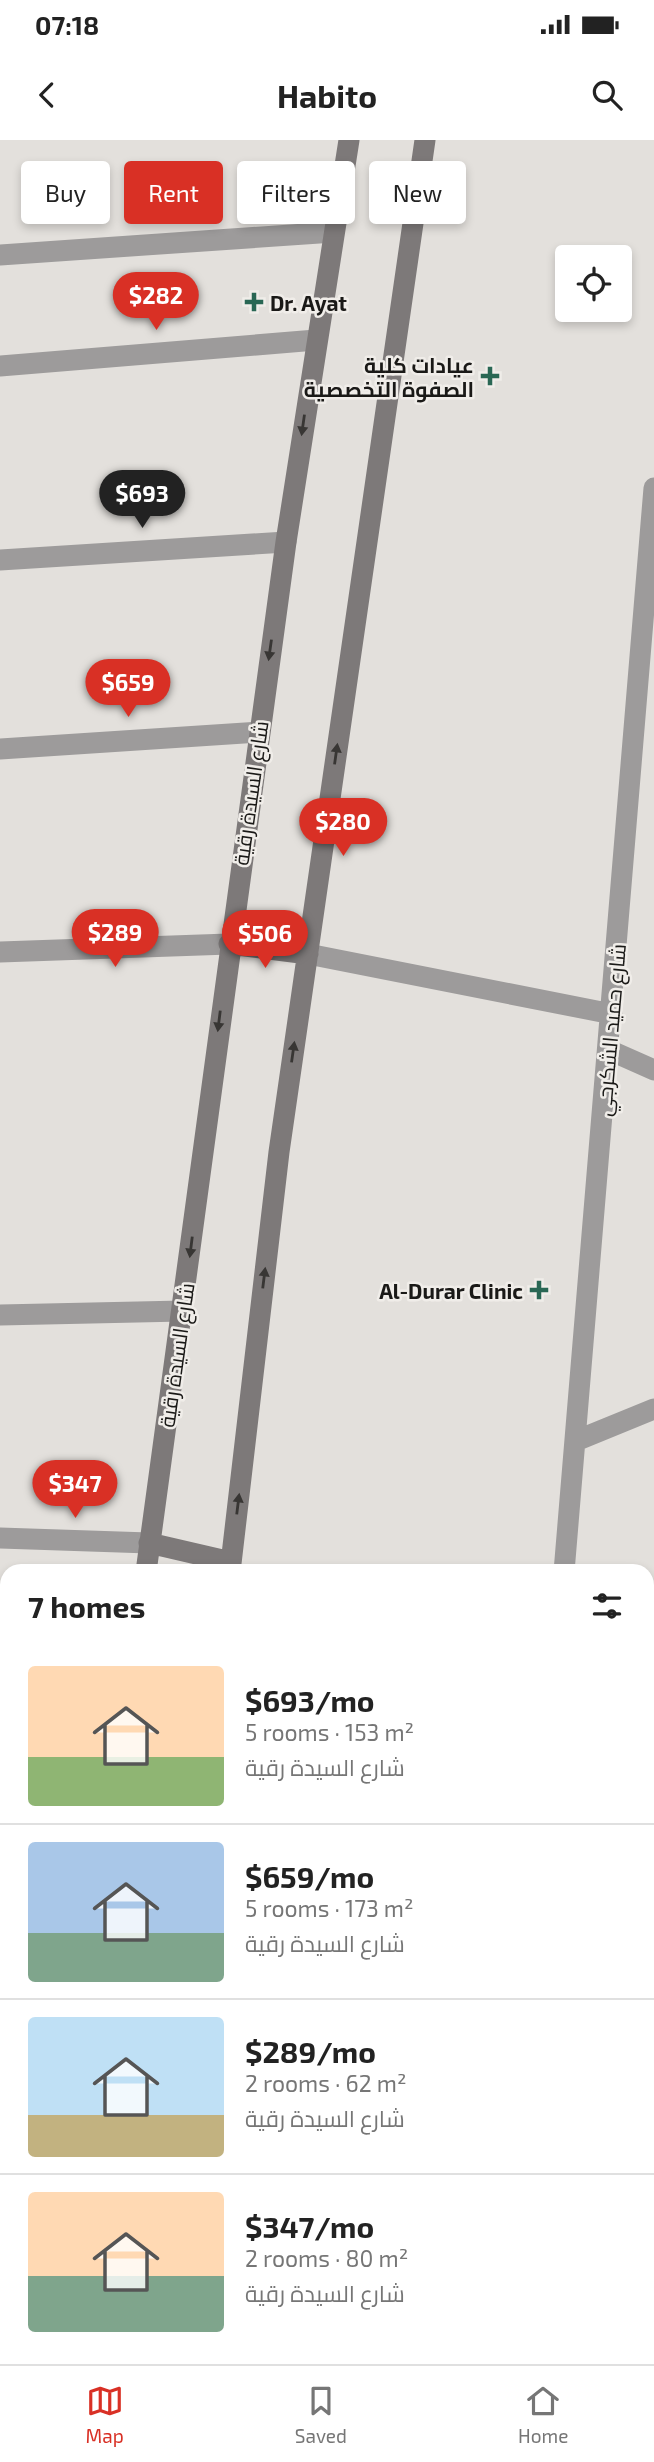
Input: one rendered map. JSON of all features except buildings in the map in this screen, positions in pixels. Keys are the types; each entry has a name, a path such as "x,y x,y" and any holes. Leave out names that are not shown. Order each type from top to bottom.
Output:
{"main road":[{"name":"شارع السيدة رقية","path":"147,1564 259,732 316,340 349,140"},
{"path":"231,1564 277,1166 425,140"},
{"path":"229,944 307,954"},
{"path":"149,1543 221,1564"}],"street":[{"path":"0,255 334,232"},
{"path":"0,366 316,340"},
{"name":"شارع حميد الشكرجي","path":"565,1564 578,1440 612,1014 646,693 654,488"},
{"path":"0,560 286,542"},
{"path":"0,749 259,732"},
{"path":"0,953 229,944"},
{"path":"307,954 612,1014"},
{"path":"609,1049 654,1070"},
{"path":"0,1315 183,1311"},
{"path":"578,1440 654,1409"},
{"path":"0,1538 149,1543"}],"place":[{"name":"Dr. Ayat","path":"254,302"},
{"name":"عيادات كلية الصفوة التخصصية","path":"490,376"},
{"name":"Al-Durar Clinic","path":"539,1290"}]}
